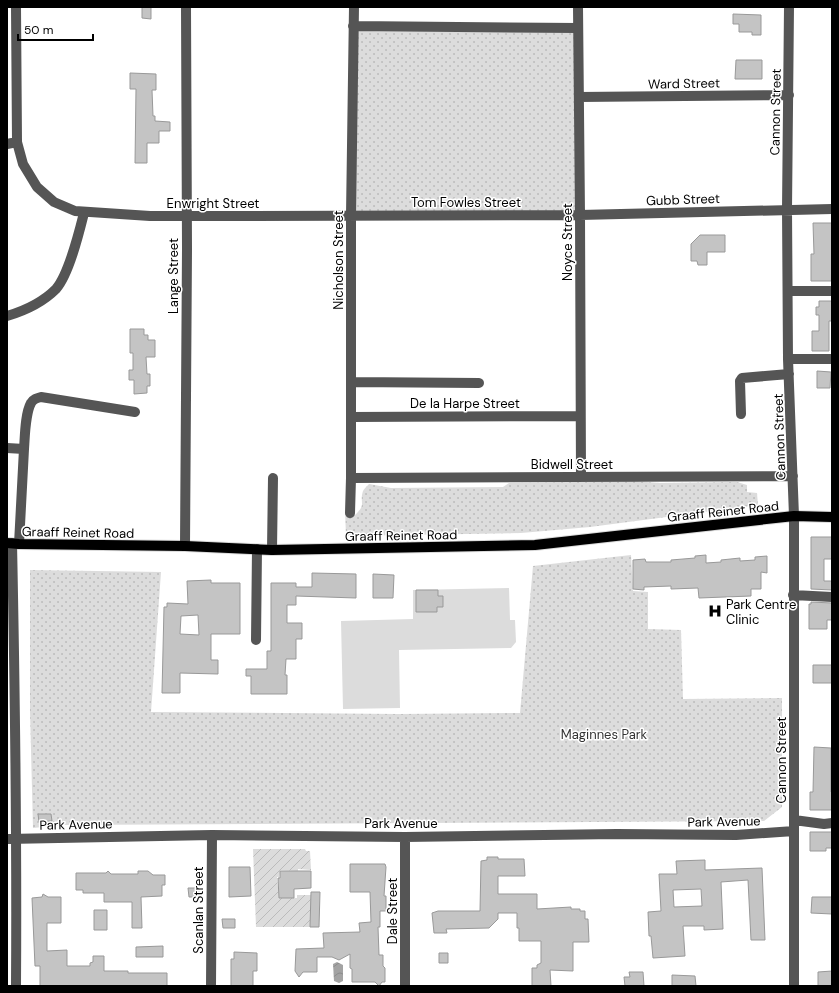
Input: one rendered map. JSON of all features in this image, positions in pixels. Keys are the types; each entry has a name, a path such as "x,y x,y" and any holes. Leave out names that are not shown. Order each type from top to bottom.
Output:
{"main road":[{"name":"Graaff Reinet Road","path":"13,544 185,546 272,550 535,545 794,516 832,517"}],"street":[{"path":"7,316 44,299 56,288 64,276 80,212 54,202 37,187 12,143 16,7"},
{"name":"Lange Street","path":"185,546 186,7"},
{"name":"Nicholson Street","path":"350,513 351,215 354,7"},
{"name":"Noyce Street","path":"578,7 581,477"},
{"name":"Cannon Street","path":"789,7 787,209 788,359 794,516 794,986"},
{"path":"353,26 578,28"},
{"name":"Ward Street","path":"579,98 789,95"},
{"name":"Gubb Street","path":"580,215 832,209"},
{"name":"Enwright Street","path":"80,212 150,216 351,215"},
{"name":"Tom Fowles Street","path":"351,215 580,215"},
{"path":"788,291 832,291"},
{"path":"788,359 832,359"},
{"path":"741,414 740,381 742,378 789,374"},
{"path":"351,382 479,383"},
{"path":"16,986 12,839 11,697 13,544 26,423 31,403 35,398 42,397 135,412"},
{"name":"De la Harpe Street","path":"351,417 580,416"},
{"path":"7,448 24,449"},
{"name":"Bidwell Street","path":"351,478 793,476"},
{"path":"272,550 273,478"},
{"path":"256,640 257,549"},
{"path":"793,595 832,597"},
{"path":"794,820 824,824 832,823"},
{"name":"Park Avenue","path":"12,839 212,835 405,837 617,834 736,835 794,831"},
{"name":"Scanlan Street","path":"211,986 212,835"},
{"name":"Dale Street","path":"405,837 405,986"}],"green space":[{"path":"353,26 578,28 580,215 351,215"},
{"path":"633,481 660,483 737,482 747,485 747,492 757,493 758,505 590,527 521,533 346,536 345,510 351,515 355,515 359,511 362,506 363,491 369,484 391,488 503,487 509,483"},
{"name":"Maginnes Park","path":"631,555 633,591 648,592 648,629 681,630 683,699 782,698 782,807 764,821 62,825 33,828 30,711 30,570 161,572 151,712 399,714 520,713 533,566"},
{"path":"509,588 510,620 515,620 516,642 511,648 399,650 400,708 343,709 341,621 413,619 413,590"},
{"path":"253,849 305,849 306,851 310,851 311,870 280,870 279,877 277,877 279,898 297,898 297,895 311,895 310,927 256,927"}],"water":[{"path":"337,962 343,965 343,981 339,983 334,981 333,964"}],"building":[{"path":"142,7 151,7 151,19 142,18"},
{"path":"733,14 761,15 761,35 752,35 752,32 739,32 739,24 733,24"},
{"path":"736,60 762,60 762,79 735,79"},
{"path":"130,73 156,74 156,90 152,90 153,116 155,116 155,121 170,122 170,131 159,131 159,143 147,143 147,163 135,163 136,89 130,89"},
{"path":"813,223 832,223 832,281 811,281 811,254 814,254"},
{"path":"700,235 725,235 725,252 707,252 707,265 698,265 697,261 691,261 691,244"},
{"path":"819,301 832,301 832,321 829,321 829,351 812,351 812,331 819,331 819,315 816,315 816,307 819,307"},
{"path":"130,329 144,329 144,335 148,335 148,340 155,340 155,357 146,357 147,374 150,374 150,386 147,386 147,393 134,394 134,380 129,380 129,370 133,370 133,353 130,353"},
{"path":"817,371 831,372 830,388 817,388"},
{"path":"811,537 832,537 832,559 824,559 824,581 832,581 832,590 811,589"},
{"path":"706,555 706,563 740,558 740,561 755,560 755,557 767,556 767,573 761,572 761,589 751,589 751,596 699,598 698,588 671,589 671,586 644,587 644,590 633,589 633,560 645,559 646,562 671,562 671,560 695,558 695,556"},
{"path":"312,573 356,574 356,598 296,596 296,605 287,605 287,623 302,623 302,639 296,639 296,659 286,659 285,675 287,675 287,694 251,694 251,676 246,676 246,669 267,669 267,651 271,651 271,583 296,583 296,587 312,587"},
{"path":"373,574 394,575 393,598 373,598"},
{"path":"211,580 211,583 240,583 240,634 211,634 211,660 218,660 218,674 180,673 180,693 162,693 164,607 167,607 167,603 188,604 187,581","holes":["198,615 199,635 180,634 181,616"]},
{"path":"416,590 438,590 438,596 443,596 443,607 437,607 437,612 416,612"},
{"path":"811,602 832,603 832,620 827,620 827,629 809,629 809,604 811,604"},
{"path":"813,665 832,665 832,683 813,683"},
{"path":"814,747 831,748 832,810 810,810 810,792 813,792"},
{"path":"38,814 51,814 52,821 39,822"},
{"path":"810,832 832,832 832,848 826,848 826,851 810,851"},
{"path":"487,857 498,857 498,859 524,859 525,876 498,876 498,894 537,894 537,909 571,907 571,909 580,909 580,911 585,911 585,919 588,919 589,942 573,942 573,971 550,970 551,986 532,986 532,968 537,968 537,965 541,963 541,941 519,941 517,913 498,913 498,919 489,928 446,929 447,933 434,933 432,913 438,911 480,911 481,861 487,860"},
{"path":"705,860 705,870 762,868 765,940 751,940 748,880 721,882 723,929 704,930 704,926 683,926 685,956 653,958 651,936 649,936 648,912 661,911 659,874 677,874 676,861","holes":["701,889 702,906 674,907 673,890"]},
{"path":"350,864 385,864 386,867 384,896 386,896 386,911 380,911 380,927 378,927 379,955 383,955 385,982 382,982 379,986 375,982 352,982 350,954 339,960 332,957 317,957 317,972 303,972 299,977 295,971 296,949 324,948 323,933 360,932 359,923 371,922 370,892 350,892"},
{"path":"229,867 250,867 251,896 229,897"},
{"path":"108,871 111,874 138,874 138,871 148,871 153,875 165,875 165,885 162,885 162,896 141,897 142,928 132,928 132,902 104,902 104,893 83,893 83,890 76,890 76,873 106,873"},
{"path":"280,871 311,871 311,888 294,889 294,898 279,898 278,878 280,878"},
{"path":"188,888 199,888 199,897 189,897"},
{"path":"311,892 320,892 319,927 310,927"},
{"path":"43,894 48,897 61,897 61,923 47,923 47,951 67,950 67,966 90,966 90,963 93,962 93,956 104,956 104,971 128,971 128,973 167,973 167,986 40,986 40,966 35,966 32,898 42,897"},
{"path":"812,897 832,897 832,914 811,913"},
{"path":"94,910 107,910 107,930 94,930"},
{"path":"222,919 235,919 235,928 223,928"},
{"path":"163,946 163,957 136,957 136,947"},
{"path":"234,952 257,953 257,971 253,971 253,986 231,986 231,959 234,959"},
{"path":"439,953 448,953 448,963 439,963"},
{"path":"832,971 832,986 818,986 818,972"},
{"path":"629,972 643,972 644,986 625,986 624,977 630,977"},
{"path":"672,975 695,976 696,986 672,986"}],"place":[{"name":"Park Centre Clinic","path":"715,611"}]}
